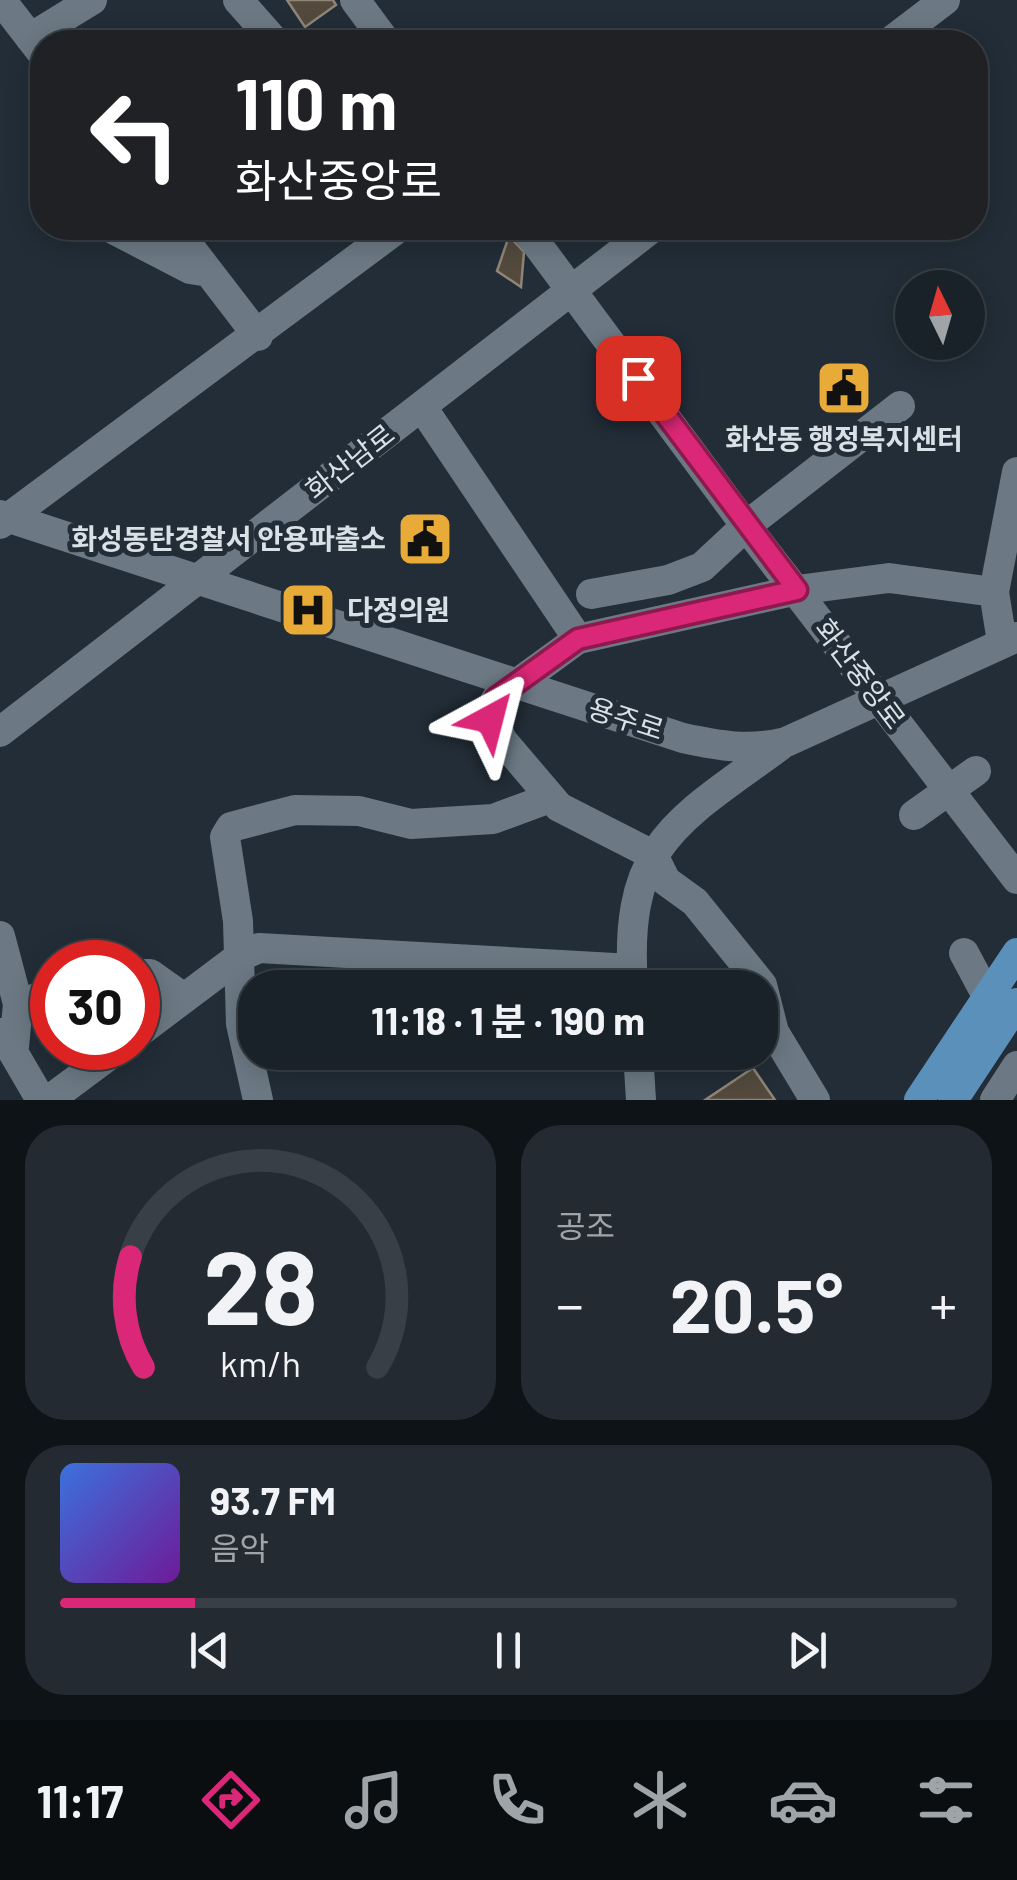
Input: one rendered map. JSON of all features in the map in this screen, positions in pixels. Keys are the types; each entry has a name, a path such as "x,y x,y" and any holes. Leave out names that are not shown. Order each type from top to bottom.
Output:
{"main road":[{"path":"953,1100 1002,999 1017,953"},
{"path":"918,1100 1002,999"}],"street":[{"path":"2,0 30,38"},
{"path":"55,30 92,0"},
{"path":"238,0 264,30"},
{"path":"354,0 377,30"},
{"path":"905,30 944,0"},
{"path":"134,240 190,269 210,272"},
{"path":"185,240 258,336"},
{"path":"3,519 258,336 360,240"},
{"name":"화산중앙로","path":"534,240 746,526 1017,880"},
{"name":"화산남로","path":"0,732 637,240"},
{"path":"591,594 668,580 702,567 746,526 900,406"},
{"path":"422,407 578,639"},
{"path":"1010,640 994,592 1017,472"},
{"name":"용주로","path":"3,519 698,741 758,749 786,742 1010,640"},
{"path":"815,1100 774,1032 762,984 695,902 666,881 653,855 550,798 490,719 496,698 578,639 797,590 889,578 994,592"},
{"path":"633,970 639,881 653,855 687,814 786,742"},
{"path":"914,815 976,771"},
{"path":"258,1100 241,1024 240,956 225,838 231,827 295,810 359,811 411,824 493,819 550,798"},
{"path":"0,936 18,1004 7,1039 41,1100"},
{"path":"160,1016 240,956 260,948 288,947 544,970"},
{"path":"964,952 1002,999"},
{"path":"160,981 184,998"},
{"path":"18,1004 30,1000"},
{"path":"995,1100 1017,1066"},
{"path":"49,1100 89,1070"},
{"path":"639,1070 641,1100"}],"building":[{"path":"287,0 333,0 336,5 305,27"},
{"path":"508,240 513,240 524,252 521,287 497,271"},
{"path":"754,1070 775,1100 705,1100"}],"place":[{"name":"화산동 행정복지센터","path":"844,388"},
{"name":"화성동탄경찰서 안용파출소","path":"425,539"},
{"name":"다정의원","path":"308,610"}],"route":[{"path":"490,719 496,698 578,639 797,590 638,378"}]}
